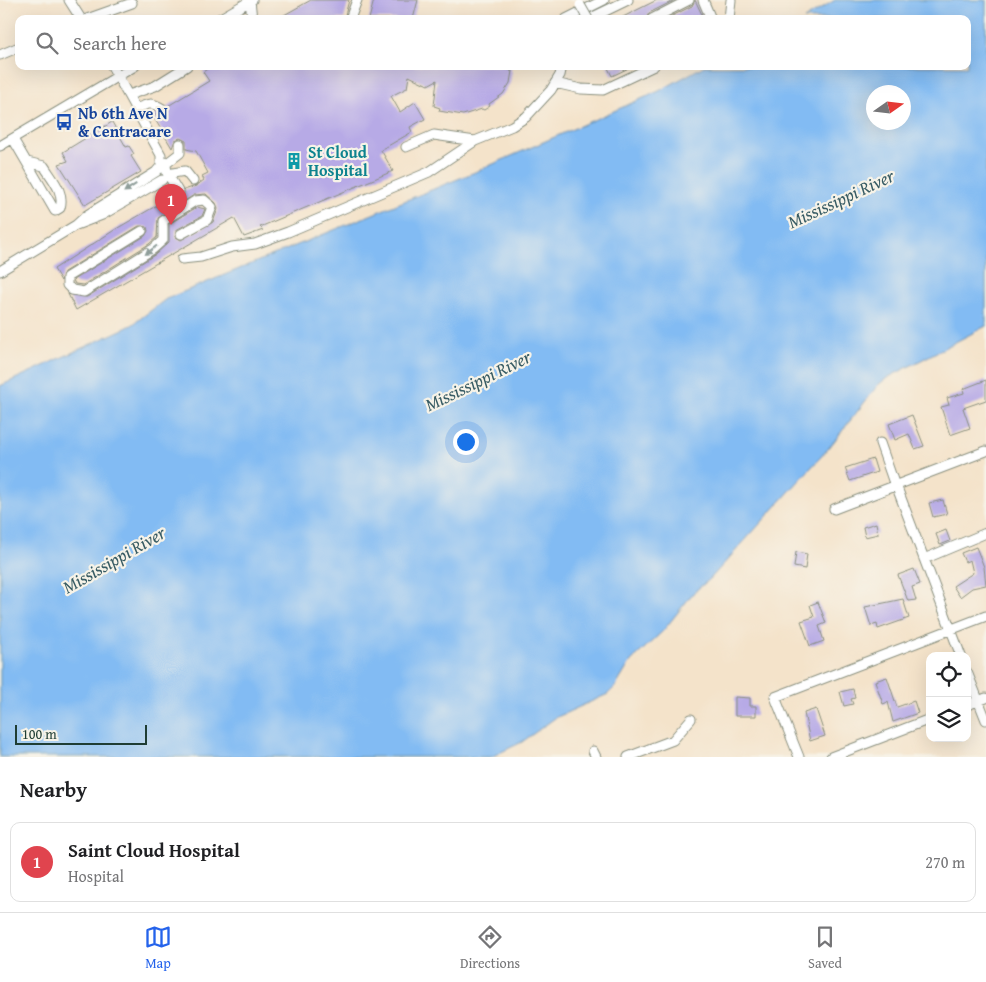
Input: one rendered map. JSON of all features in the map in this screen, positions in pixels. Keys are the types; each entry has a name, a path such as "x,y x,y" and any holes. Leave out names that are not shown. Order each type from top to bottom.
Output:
{"street":[{"path":"69,0 78,15"},
{"path":"226,15 251,0 252,15"},
{"path":"351,15 357,0"},
{"path":"574,15 604,0"},
{"path":"597,15 628,0"},
{"path":"660,15 690,0"},
{"path":"703,0 710,15"},
{"path":"729,15 731,0"},
{"path":"98,15 132,3"},
{"path":"578,3 588,15"},
{"path":"0,55 15,49"},
{"path":"114,70 161,155 161,166 156,172"},
{"path":"0,146 128,70"},
{"path":"129,95 155,86 181,70"},
{"path":"182,259 201,257 232,247 255,244 288,232 429,172 475,141 512,126 526,116 555,83 560,70"},
{"path":"555,83 581,89 603,90 646,70"},
{"path":"136,109 148,103 155,104 163,109"},
{"path":"406,147 434,136 475,141"},
{"path":"13,139 26,162 42,190 55,212 60,208 63,199 59,190 44,166 26,162"},
{"path":"0,271 76,225 166,165 180,153 180,144"},
{"path":"166,165 167,173 179,193"},
{"path":"173,173 186,171 193,181"},
{"path":"76,225 102,215 162,180"},
{"path":"142,231 67,277 67,286 72,290 84,292 153,249 163,240 162,221 195,201 204,200 212,207 207,220 181,234"},
{"path":"880,443 959,652"},
{"path":"834,509 986,450"},
{"path":"924,559 986,534"},
{"path":"798,757 775,696 986,616"},
{"path":"971,679 982,699 986,720"},
{"path":"628,757 673,740 691,719"},
{"path":"831,757 926,721"}],"water":[{"name":"Mississippi River","path":"835,0 986,0 986,326 887,378 878,385 828,449 710,579 694,592 663,631 631,661 616,686 608,694 555,718 522,742 491,757 0,757 0,386 132,325 166,299 475,172 657,92 697,70 971,70 971,15 811,15"}],"building":[{"path":"311,0 349,0 345,15 284,15"},
{"path":"374,0 418,0 414,15 370,15"},
{"path":"657,0 675,0 648,15 627,15"},
{"path":"695,0 702,15 674,15 692,6"},
{"name":"St Cloud Hospital","path":"206,70 512,71 510,83 503,94 489,104 490,106 484,110 463,115 439,111 440,108 434,106 437,80 428,85 409,76 407,88 391,96 400,112 415,102 425,119 410,127 412,132 381,150 393,171 260,227 263,230 244,237 234,218 76,310 68,294 87,297 156,254 169,242 169,224 197,207 205,209 202,216 176,230 176,237 181,240 213,222 218,209 216,203 206,194 194,195 158,218 157,237 149,244 83,285 75,284 73,280 145,236 148,231 147,227 139,226 64,272 61,281 54,269 116,229 173,196 179,199 183,198 184,190 196,186 204,180 202,176 208,173 196,151 186,149 186,141 180,138 175,140 172,148 153,116 157,113 166,114 168,106 209,81 203,72"},
{"path":"609,70 625,70 612,76"},
{"path":"112,122 126,147 129,146 134,154 131,156 141,172 85,205 59,164 68,161 63,152"},
{"path":"986,380 986,400 963,408 970,428 950,435 941,407 949,405 947,398 964,393 963,389"},
{"path":"912,415 924,446 915,449 909,434 895,440 889,424"},
{"path":"873,459 877,472 850,481 845,468"},
{"path":"943,500 947,514 933,517 929,503"},
{"path":"876,523 878,534 865,537 863,527"},
{"path":"946,530 950,541 940,545 936,534"},
{"path":"976,547 984,567 986,585 972,588 960,597 953,586 973,573 970,560 965,562 961,553"},
{"path":"796,552 807,554 805,569 794,567"},
{"path":"914,569 920,584 912,587 916,600 908,601 898,575"},
{"path":"903,599 909,618 878,629 877,624 871,626 865,607"},
{"path":"818,602 826,623 819,626 824,641 810,646 801,621 814,617 810,605"},
{"path":"887,677 897,707 914,701 918,713 893,722 888,702 883,704 875,681"},
{"path":"853,689 855,698 851,699 853,704 844,706 840,692"},
{"path":"735,697 750,698 750,706 756,706 756,716 735,716"},
{"path":"816,709 825,736 810,741 804,713"}],"place":[{"name":"Nb 6th Ave N & Centracare","path":"64,122"},
{"name":"St Cloud Hospital","path":"294,161"},
{"name":"Saint Cloud Hospital","path":"171,225"}]}
